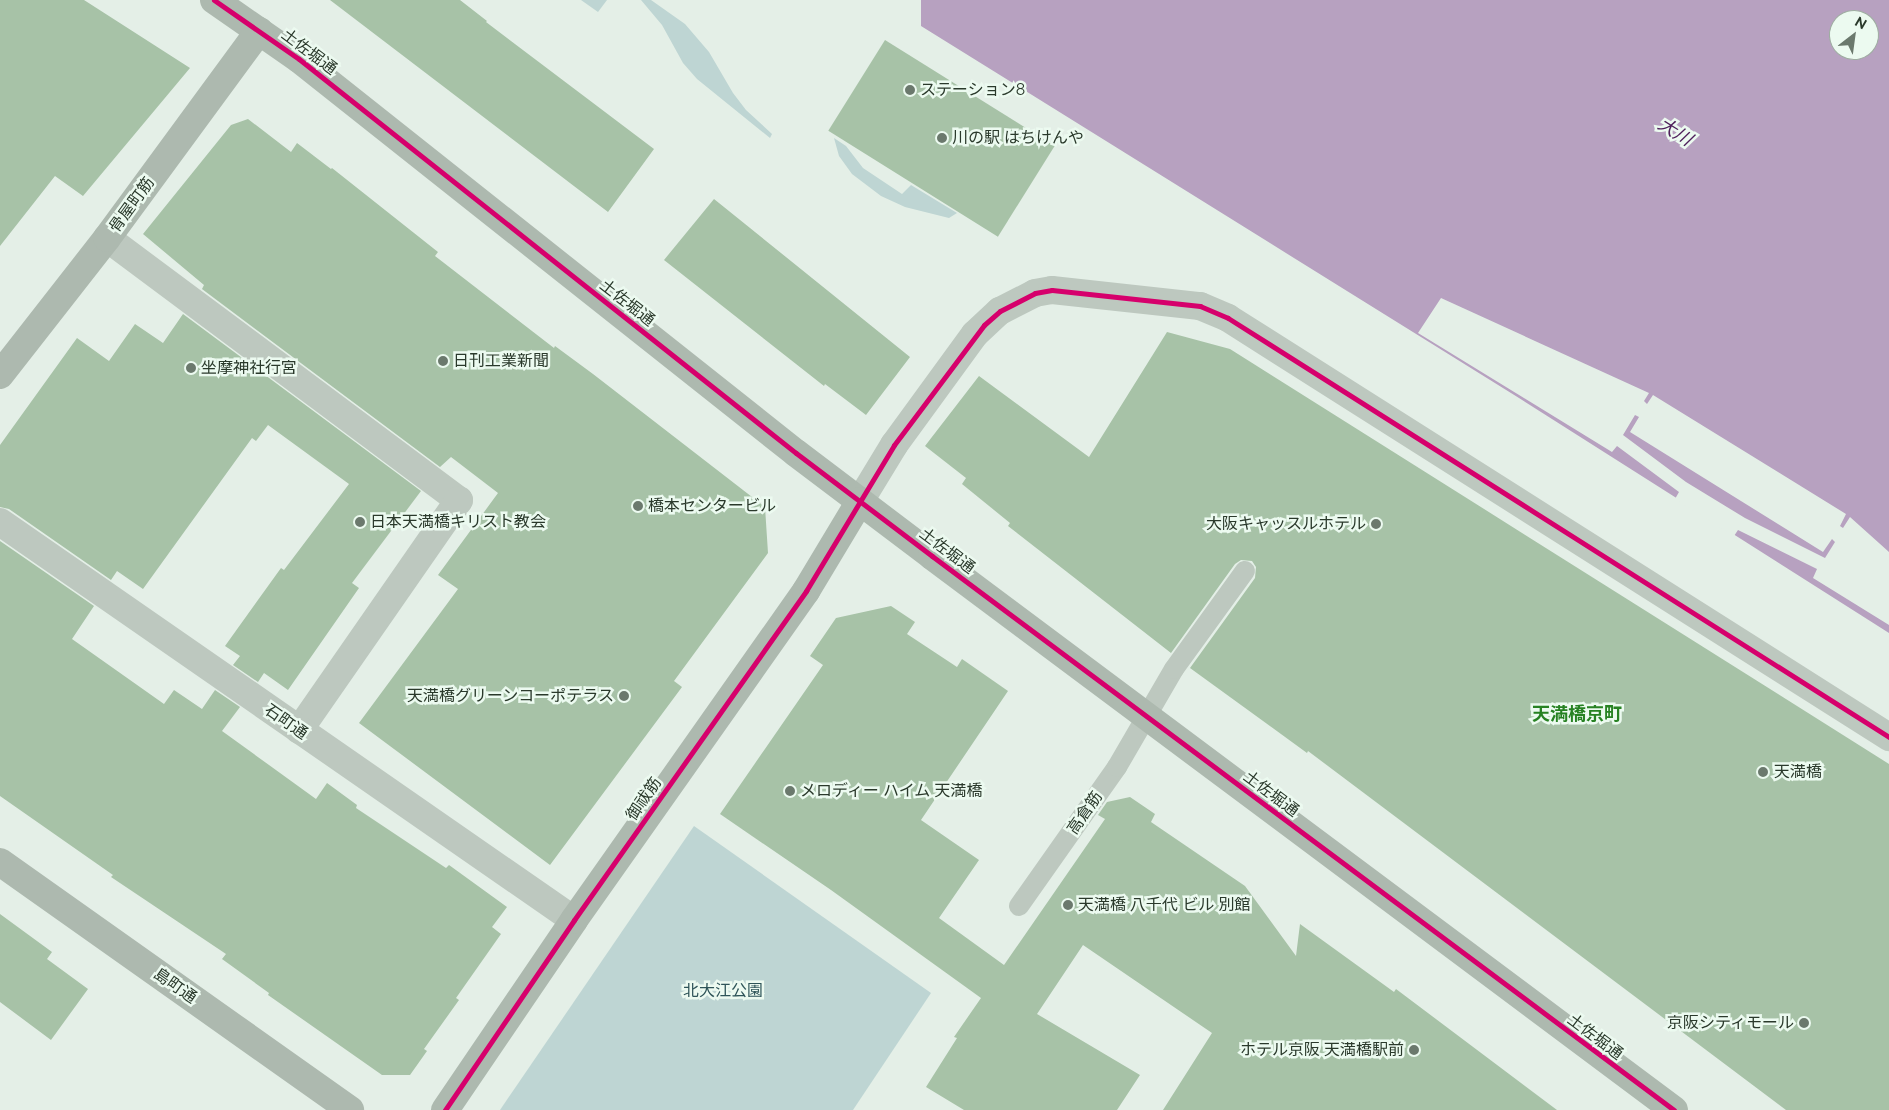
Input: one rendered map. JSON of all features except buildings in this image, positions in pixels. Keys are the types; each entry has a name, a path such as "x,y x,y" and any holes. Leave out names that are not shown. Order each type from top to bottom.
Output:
{"main road":[{"name":"土佐堀通","path":"214,0 299,59 860,501 1674,1110"},
{"name":"骨屋町筋","path":"0,375 107,238 259,31"},
{"name":"御祓筋","path":"445,1110 574,920 806,591 860,501"},
{"name":"島町通","path":"0,862 350,1110"}],"street":[{"path":"107,238 459,500 299,730"},
{"path":"860,501 894,445 975,334 1000,311 1035,293 1052,290 1200,306 1228,318 1889,737"},
{"name":"石町通","path":"0,522 574,920"}],"lane":[{"name":"高倉筋","path":"1019,906 1117,767 1174,669 1245,571"}],"green space":[{"path":"581,0 607,0 598,12"},
{"path":"641,0 651,0 685,24 709,52 733,93 746,110 772,134 770,138 697,79 683,63 662,25"},
{"path":"834,138 846,146 863,168 902,194 911,185 957,213 949,218 905,207 881,196 852,174 839,156"},
{"name":"北大江公園","path":"694,826 931,993 853,1110 500,1110"}],"water":[{"name":"大川","path":"921,0 1889,0 1889,633 1519,398 921,26"}],"pier":[{"path":"1441,298 1649,393 1644,401 1647,404 1653,395 1846,514 1840,526 1843,528 1850,517 1889,552 1889,625 1813,578 1817,569 1738,530 1734,536 1675,499 1679,492 1617,446 1612,452 1418,333","holes":["1635,415 1639,417 1630,432 1823,552 1832,539 1835,542 1825,558 1745,518 1686,482 1623,435"]}],"cycle path":[{"path":"214,0 299,59 796,453 1674,1110"},
{"path":"445,1110 574,920 806,591 894,445 984,325 1000,311 1035,293 1052,290 1200,306 1228,318 1889,737"}],"place":[{"name":"ステーション8","path":"910,90"},
{"name":"川の駅 はちけんや","path":"942,138"},
{"name":"日刊工業新聞","path":"443,361"},
{"name":"坐摩神社行宮","path":"191,368"},
{"name":"橋本センタービル","path":"638,506"},
{"name":"日本天満橋キリスト教会","path":"360,522"},
{"name":"大阪キャッスルホテル","path":"1376,524"},
{"name":"天満橋グリーンコーポテラス","path":"624,696"},
{"name":"天満橋","path":"1763,772"},
{"name":"メロディー ハイム 天満橋","path":"790,791"},
{"name":"天満橋 八千代 ビル 別館","path":"1068,905"},
{"name":"京阪シティモール","path":"1804,1023"},
{"name":"ホテル京阪 天満橋駅前","path":"1414,1050"}],"district":[{"name":"天満橋京町","path":"1577,714"}]}
